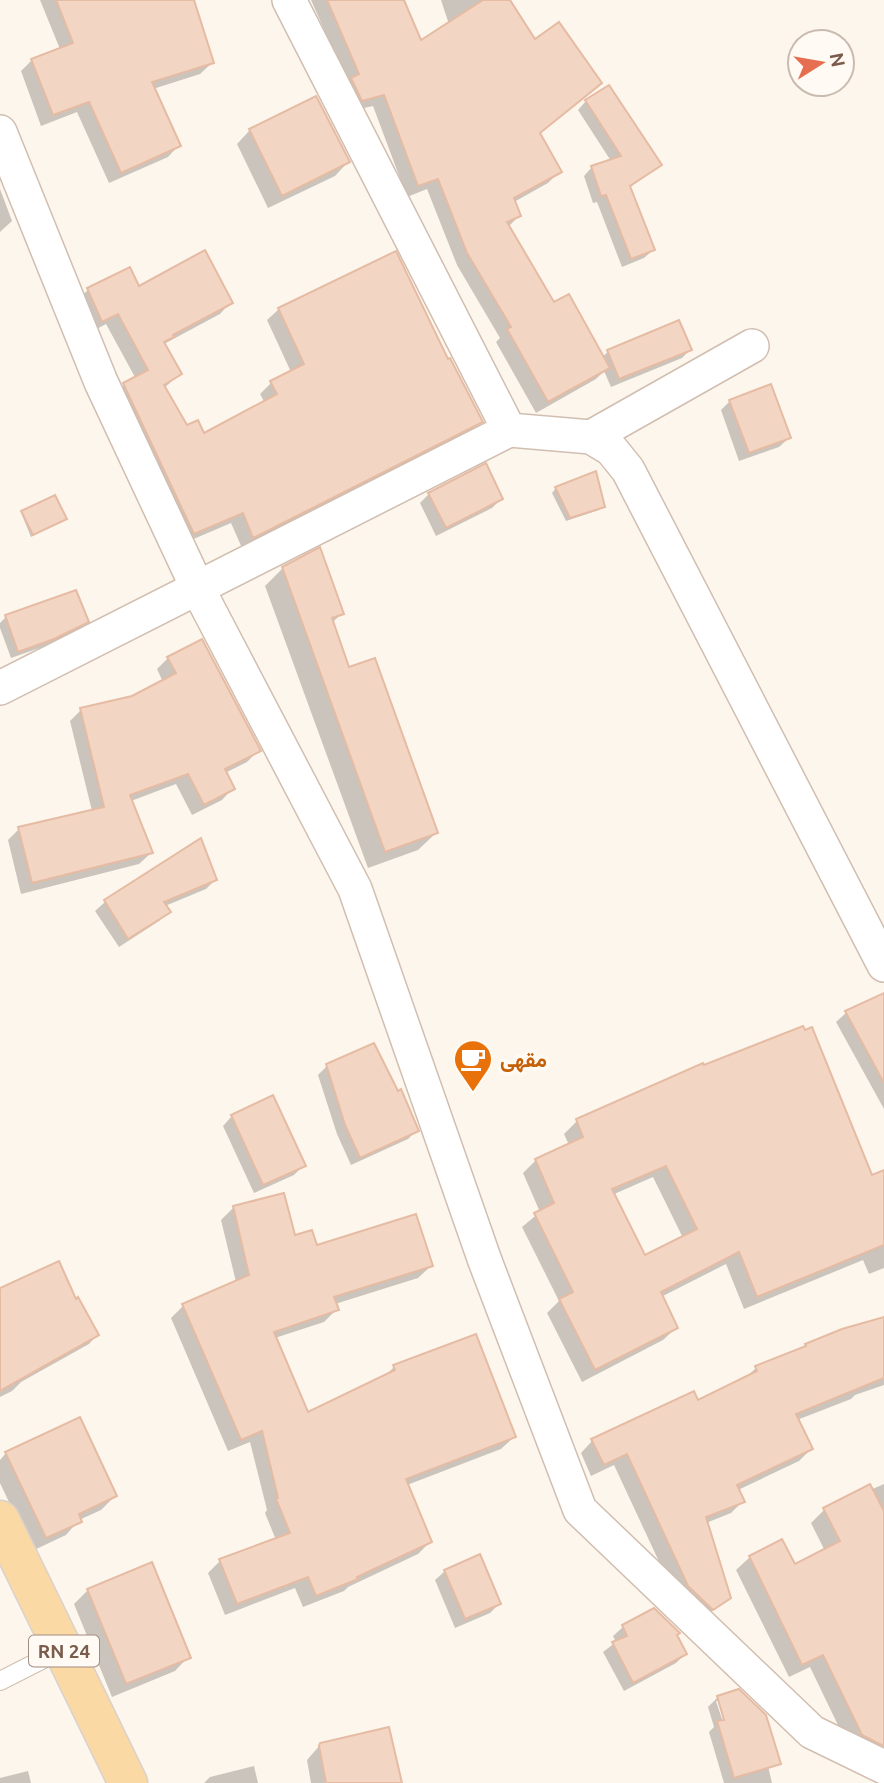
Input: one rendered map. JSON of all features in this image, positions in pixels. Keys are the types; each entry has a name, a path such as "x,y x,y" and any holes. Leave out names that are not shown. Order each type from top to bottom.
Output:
{"main road":[{"name":"RN 24","path":"0,1520 128,1783"}],"street":[{"path":"289,0 509,430"},
{"path":"0,132 101,382 198,589 355,889 485,1261 580,1510 812,1732 884,1767"},
{"path":"591,437 752,346"},
{"path":"0,688 509,430 591,437 611,449 628,470 884,965"}],"lane":[{"path":"0,1681 63,1648"}],"building":[{"path":"56,0 194,0 214,63 152,82 181,146 121,173 89,102 53,115 31,59 73,43"},
{"path":"327,0 404,0 421,40 483,0 510,0 535,39 559,22 602,83 540,133 562,172 514,198 521,216 507,222 554,302 569,294 610,368 548,402 507,329 511,327 467,253 438,179 418,186 384,95 362,101 351,78 359,74"},
{"path":"609,85 662,165 630,186 655,250 631,259 606,195 601,196 591,166 621,156 585,100"},
{"path":"316,96 350,162 282,196 249,129"},
{"path":"205,250 233,303 164,342 182,374 164,385 187,425 198,420 204,433 277,394 270,381 304,364 278,308 396,251 448,359 450,358 483,422 253,538 243,513 194,534 123,383 148,370 118,314 102,322 87,288 130,267 139,286"},
{"path":"679,320 692,350 619,379 607,350"},
{"path":"771,384 791,438 749,453 729,400"},
{"path":"486,463 503,499 446,528 428,493"},
{"path":"596,471 605,507 570,518 555,487"},
{"path":"55,495 67,519 33,535 21,511"},
{"path":"320,547 344,614 332,618 349,667 375,658 438,833 385,852 282,567"},
{"path":"76,590 89,622 18,652 5,615"},
{"path":"202,639 261,751 225,769 235,789 204,805 188,774 130,795 153,853 32,883 18,827 104,807 80,708 132,696 176,673 167,657"},
{"path":"201,838 217,880 164,902 171,912 128,939 104,900"},
{"path":"884,993 884,1083 845,1011"},
{"path":"803,1026 805,1030 812,1027 872,1175 884,1170 884,1245 757,1297 739,1252 661,1292 678,1328 595,1370 559,1299 573,1292 534,1213 554,1203 535,1159 583,1137 576,1119 703,1063 704,1065","holes":["666,1166 697,1229 645,1255 612,1189"]},
{"path":"374,1043 398,1091 401,1089 419,1131 360,1158 345,1125 326,1064"},
{"path":"273,1095 306,1166 263,1185 231,1115"},
{"path":"284,1193 295,1235 312,1230 317,1245 416,1214 433,1266 334,1297 339,1310 274,1332 308,1412 395,1370 393,1365 476,1334 516,1437 406,1479 432,1542 357,1577 358,1579 316,1596 308,1577 237,1604 219,1559 290,1533 276,1499 278,1498 262,1431 241,1440 182,1304 249,1275 233,1206"},
{"path":"59,1261 76,1299 78,1297 99,1335 0,1391 0,1288"},
{"path":"884,1317 884,1378 796,1414 813,1449 737,1485 745,1502 706,1517 731,1598 713,1610 688,1586 627,1454 604,1465 591,1439 694,1391 698,1400 757,1371 755,1366 806,1346 805,1344 842,1329"},
{"path":"80,1417 117,1496 79,1514 82,1522 46,1538 5,1452"},
{"path":"870,1484 884,1511 884,1746 862,1735 823,1655 802,1665 749,1556 782,1539 795,1564 840,1541 823,1508"},
{"path":"480,1554 501,1604 465,1619 444,1570"},
{"path":"152,1562 191,1658 126,1684 87,1589"},
{"path":"654,1608 680,1633 677,1635 687,1654 633,1683 612,1642 627,1636 622,1625"},
{"path":"739,1689 766,1715 781,1764 734,1778 717,1721 724,1720 717,1696"},
{"path":"389,1727 402,1783 326,1783 320,1743"}],"place":[{"name":"مقهى","path":"473,1093"}]}
